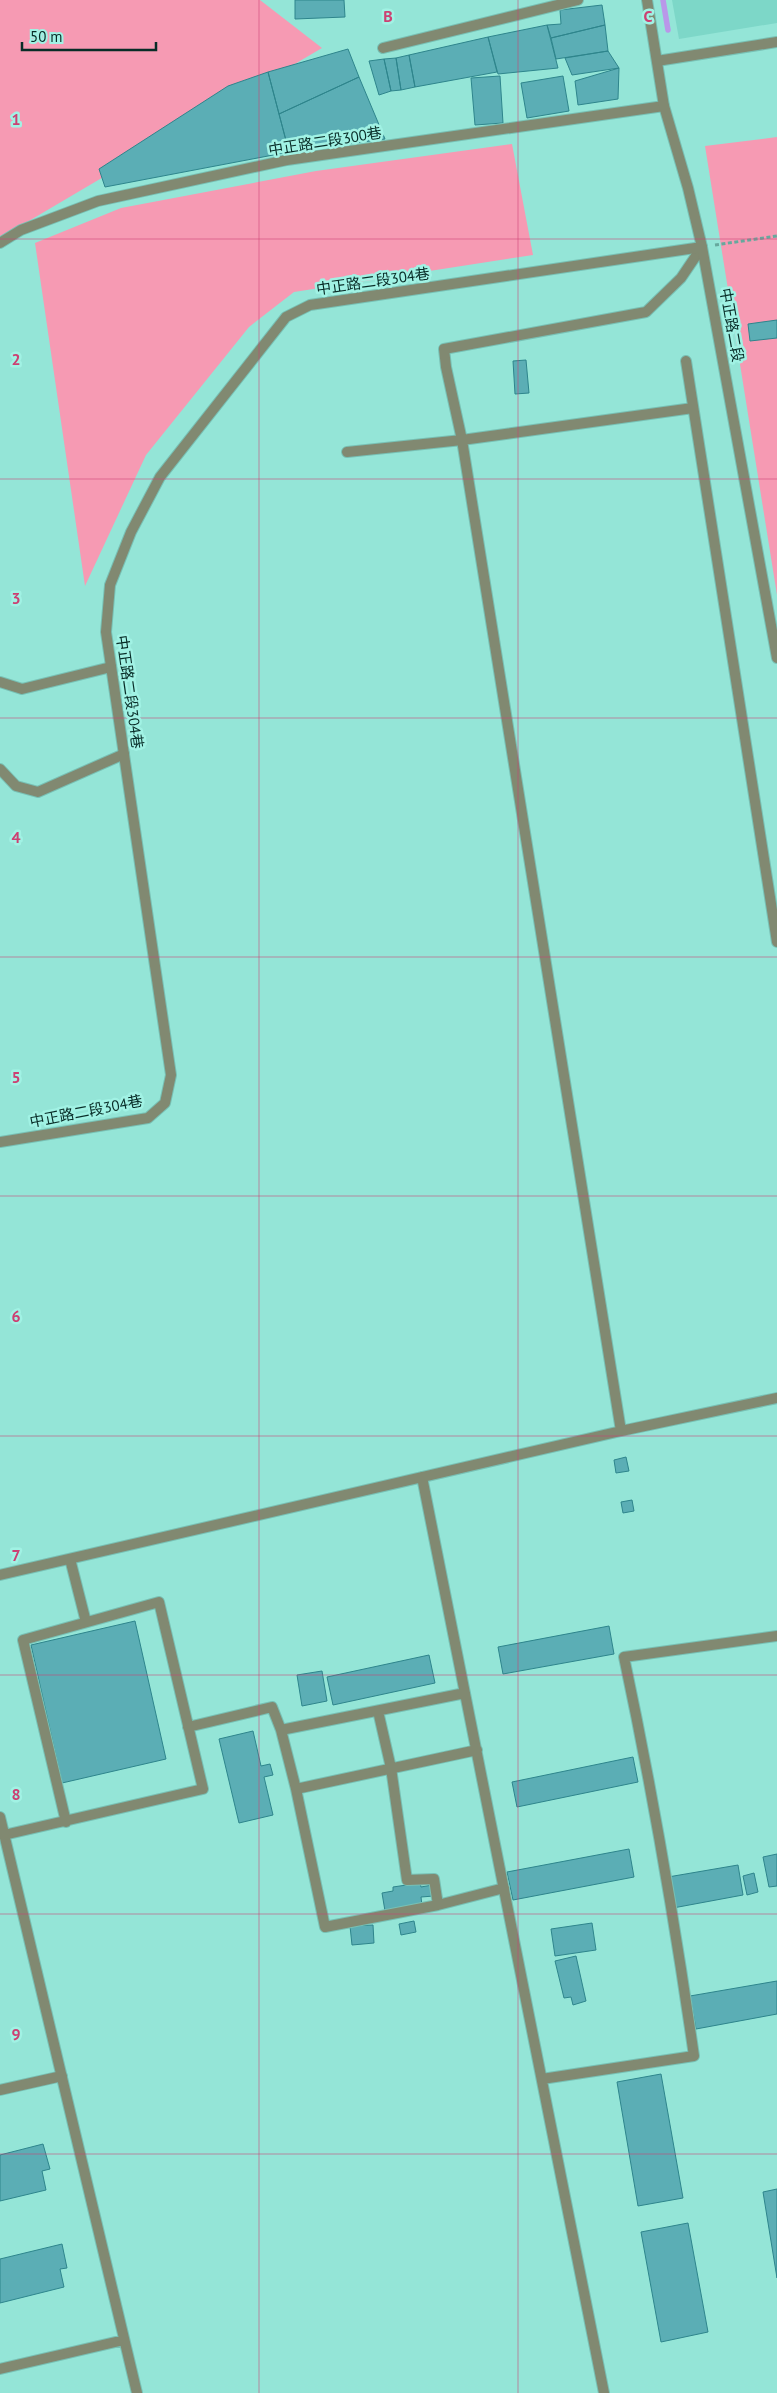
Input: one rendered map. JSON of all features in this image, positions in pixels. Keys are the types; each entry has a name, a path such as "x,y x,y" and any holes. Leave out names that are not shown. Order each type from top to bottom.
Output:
{"street":[{"path":"383,48 578,0"},
{"name":"中正路二段","path":"647,0 664,106 688,188 702,247 777,658"},
{"path":"657,61 777,42"},
{"name":"中正路二段300巷","path":"0,243 21,230 98,202 287,160 664,106"},
{"path":"621,1431 462,440 446,367 444,349 646,312 681,278 702,247"},
{"name":"中正路二段304巷","path":"0,1142 148,1118 164,1103 171,1075 106,632 110,586 131,532 160,477 286,316 310,306 702,247"},
{"path":"686,361 777,942"},
{"path":"347,452 462,440 693,408"},
{"path":"0,682 22,689 111,667"},
{"path":"0,769 16,786 38,792 124,754"},
{"path":"0,1574 621,1431 777,1398"},
{"path":"422,1477 604,2393"},
{"path":"70,1559 86,1622"},
{"path":"4,1835 66,1822 203,1789 158,1602 24,1640 66,1822"},
{"path":"542,2078 694,2056 683,1975 646,1763 624,1657 777,1636"},
{"path":"281,1730 465,1693"},
{"path":"188,1727 272,1707 281,1730 296,1789 325,1926 438,1905 504,1888"},
{"path":"378,1710 391,1768 407,1880 434,1879 438,1905"},
{"path":"296,1789 477,1750"},
{"path":"0,1817 137,2393"},
{"path":"0,2090 62,2076"},
{"path":"0,2369 124,2340"}],"path":[{"path":"702,247 777,236"}],"shaded area":[{"path":"0,0 260,0 322,48 0,238"},
{"path":"672,0 777,0 777,23 679,39"},
{"path":"777,137 777,595 705,146"},
{"path":"512,144 533,255 294,292 249,327 146,455 85,586 35,243 121,208 316,171"}],"building":[{"path":"295,0 344,0 345,17 295,19"},
{"path":"602,5 605,25 551,38 547,25 561,24 560,10"},
{"path":"547,25 558,68 498,74 488,37"},
{"path":"605,25 608,51 556,59 551,38"},
{"path":"488,37 497,72 415,87 409,55"},
{"path":"348,49 359,77 279,114 268,72"},
{"path":"608,51 619,68 572,75 565,58"},
{"path":"409,55 415,87 401,90 396,58"},
{"path":"396,58 401,90 391,91 384,59"},
{"path":"384,59 391,91 379,95 369,61"},
{"path":"619,68 618,99 578,105 575,81"},
{"path":"268,72 289,152 105,187 99,169 228,86"},
{"path":"500,76 503,123 475,125 471,78"},
{"path":"563,76 569,111 527,118 521,83"},
{"path":"359,77 385,139 289,152 279,114"},
{"path":"777,320 777,338 750,341 748,324"},
{"path":"526,360 529,393 515,394 513,361"},
{"path":"626,1457 629,1471 616,1473 614,1460"},
{"path":"632,1500 634,1511 623,1513 621,1502"},
{"path":"135,1621 166,1759 62,1783 31,1645"},
{"path":"609,1626 614,1654 503,1674 498,1647"},
{"path":"429,1655 435,1683 333,1705 327,1677"},
{"path":"322,1671 327,1701 302,1706 297,1675"},
{"path":"253,1731 261,1766 270,1764 273,1775 264,1777 273,1815 239,1823 219,1739"},
{"path":"633,1757 638,1782 517,1807 512,1782"},
{"path":"629,1849 634,1877 513,1900 507,1872"},
{"path":"777,1854 777,1886 769,1887 763,1857"},
{"path":"738,1865 743,1895 673,1908 668,1877"},
{"path":"754,1873 758,1892 747,1895 743,1876"},
{"path":"420,1883 421,1887 432,1885 434,1896 421,1897 422,1906 385,1911 382,1893 393,1891 393,1887"},
{"path":"414,1921 416,1932 401,1935 399,1924"},
{"path":"592,1923 596,1950 555,1956 551,1929"},
{"path":"373,1925 374,1943 352,1945 350,1926"},
{"path":"576,1956 586,2001 573,2005 571,1997 564,1998 555,1961"},
{"path":"777,1981 777,2014 696,2029 690,1996"},
{"path":"661,2074 683,2198 638,2206 617,2082"},
{"path":"43,2144 50,2169 42,2171 46,2190 0,2201 0,2155"},
{"path":"777,2189 777,2278 763,2192"},
{"path":"688,2223 708,2332 661,2342 641,2232"},
{"path":"62,2244 67,2268 60,2269 64,2287 0,2303 0,2259"}],"waterway":[{"path":"663,0 668,30"}]}
